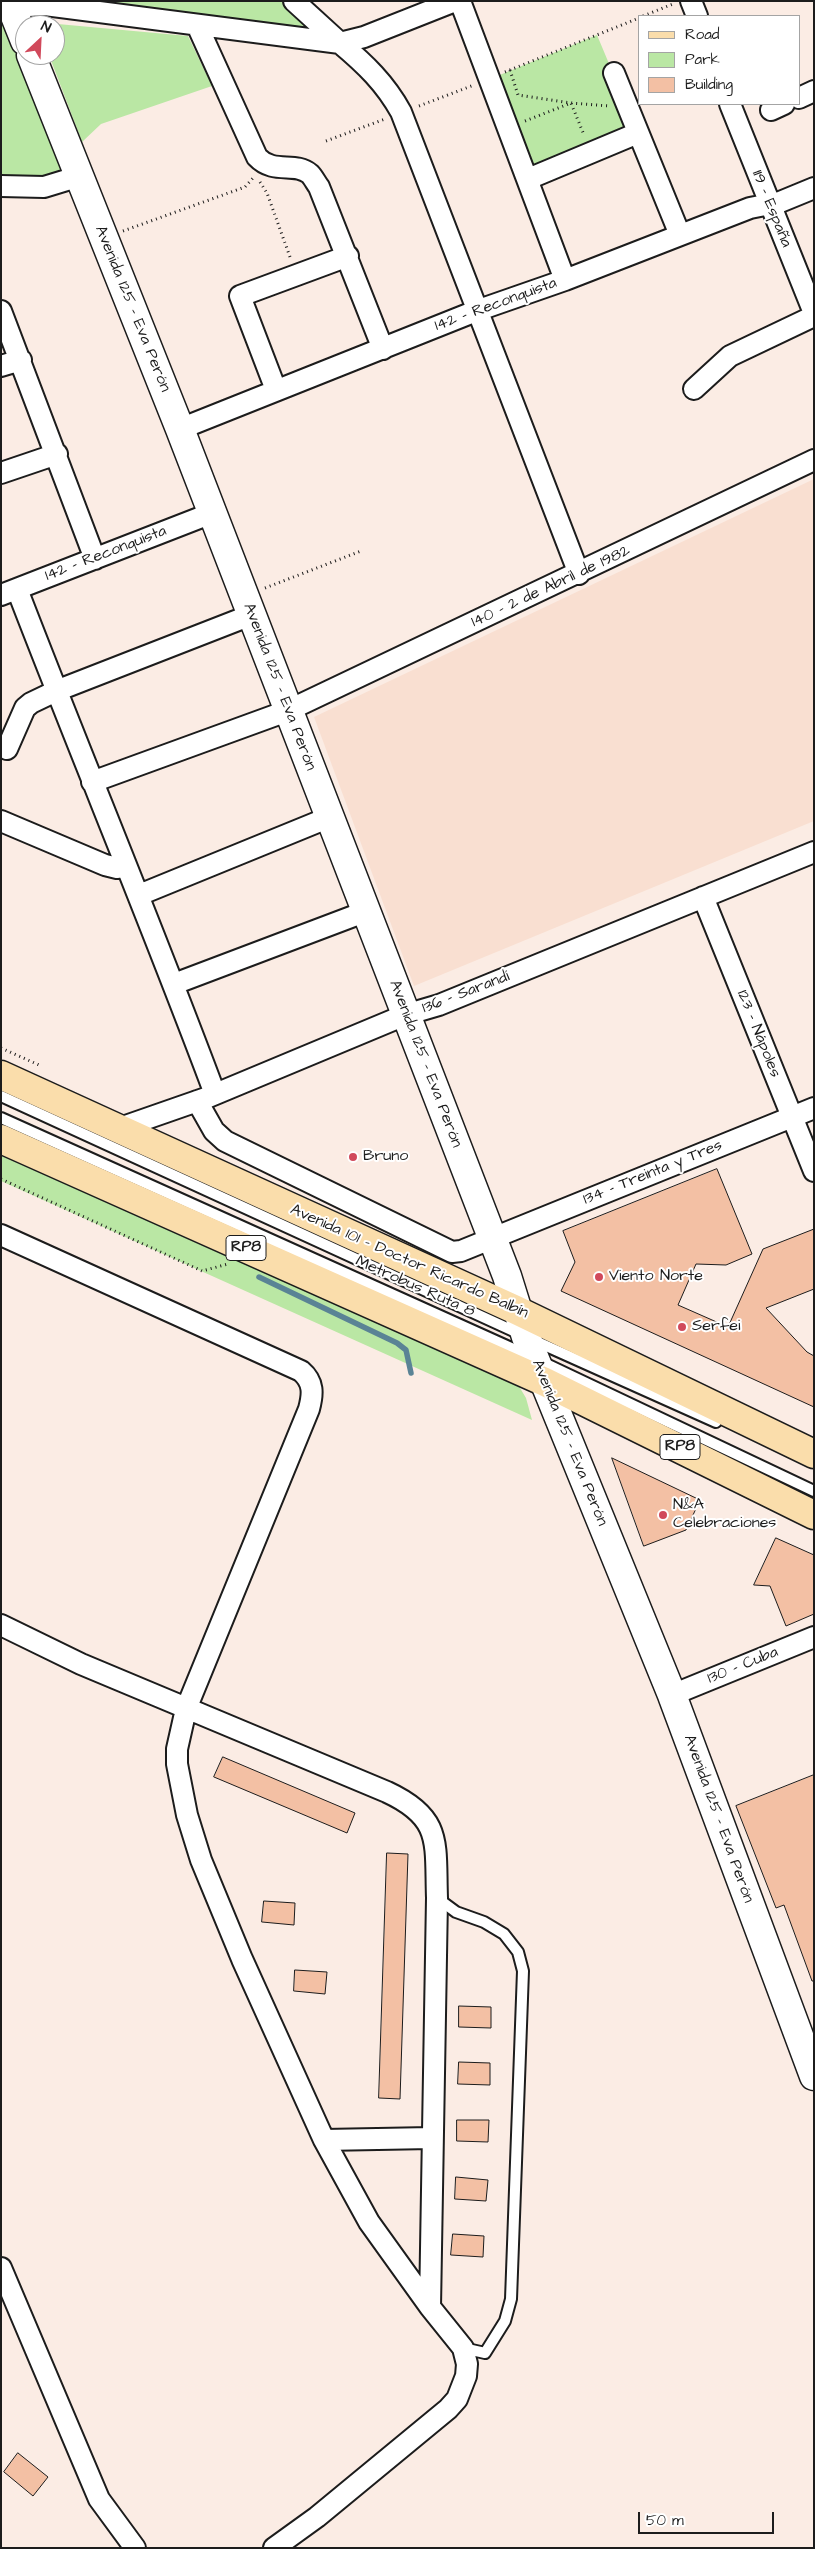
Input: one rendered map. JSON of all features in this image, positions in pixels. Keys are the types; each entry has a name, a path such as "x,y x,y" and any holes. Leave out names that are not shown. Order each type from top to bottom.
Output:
{"main road":[{"name":"Avenida 101 - Doctor Ricardo Balbín","path":"1,1075 516,1310 814,1454"},
{"name":"RP8","path":"1,1138 535,1359 814,1515"}],"street":[{"path":"294,1 376,75 390,92 401,112 476,311 579,574"},
{"path":"15,16 10,4 45,5 340,42 364,37 455,1"},
{"path":"460,1 565,280"},
{"path":"691,1 696,15"},
{"path":"197,25 257,157 264,165 302,170 310,174 319,187 384,349"},
{"name":"Avenida 125 - Eva Perón","path":"35,65 180,429 287,711 367,910 405,1015 507,1276 516,1310 535,1359 672,1695 814,2076"},
{"path":"614,73 680,235"},
{"path":"800,98 814,91"},
{"name":"119 - España","path":"730,105 814,315"},
{"path":"528,179 638,133"},
{"path":"1,186 44,187 80,176"},
{"name":"142 - Reconquista","path":"180,429 476,311 565,280 750,208 780,202 814,188"},
{"path":"276,390 240,296 348,256"},
{"path":"1,311 94,558"},
{"path":"694,389 730,356 814,315"},
{"path":"1,366 21,360"},
{"path":"1,473 56,454"},
{"name":"140 - 2 de Abril de 1982","path":"92,782 287,711 579,574 814,460"},
{"name":"142 - Reconquista","path":"9,592 212,513"},
{"name":"134 - Treinta y Tres","path":"9,592 56,691 174,984 214,1131 225,1141 452,1252 461,1251 814,1108"},
{"path":"8,749 26,708 31,703 247,606"},
{"path":"138,895 330,817"},
{"path":"1,821 105,865 117,868 126,866"},
{"name":"136 - Sarandí","path":"117,1129 206,1098 405,1015 438,1005 814,852"},
{"name":"123 - Nápoles","path":"704,897 814,1171"},
{"path":"174,984 367,910"},
{"path":"1,1236 301,1371 307,1376 313,1393 309,1409 186,1709 177,1749 177,1764 187,1815 201,1860 242,1959 324,2140 369,2222 430,2307 463,2348 467,2370 457,2399 317,2517 274,2548"},
{"path":"1,1626 81,1664 386,1792 415,1807 431,1828 435,1846 437,1898 431,2138 430,2307"},
{"name":"130 - Cuba","path":"672,1695 814,1637"},
{"path":"324,2140 431,2138"},
{"path":"1,2268 99,2499 135,2548"}],"lane":[{"name":"Metrobus Ruta 8","path":"1,1096 535,1359 814,1491"},
{"name":"Metrobus Ruta 8","path":"1,1118 535,1359 730,1428"},
{"path":"437,1898 456,1912 484,1922 504,1934 518,1952 523,1972 511,2299 506,2321 485,2353 463,2348"}],"path":[{"path":"645,15 680,1"},
{"path":"490,79 638,18"},
{"path":"510,70 518,95 571,103 628,108"},
{"path":"508,128 571,103"},
{"path":"571,103 592,153"},
{"path":"104,238 245,187 256,175 267,193 297,274"},
{"path":"247,606 361,551"}],"shaded area":[{"path":"814,479 814,821 414,986 314,717"}],"green space":[{"path":"71,1 285,1 318,33"},
{"path":"1,6 15,43 15,65 23,65 63,170 42,181 1,179"},
{"path":"65,25 188,36 212,86 101,124 82,142 53,65 65,65"},
{"path":"597,35 638,133 528,179 490,79"},
{"path":"1,1153 517,1383 526,1398 532,1420 1,1181"}],"building":[{"path":"717,1169 752,1254 726,1265 696,1264 678,1305 728,1327 763,1249 814,1229 814,1289 766,1308 807,1352 814,1356 814,1407 561,1291 575,1262 563,1231"},
{"name":"N&A Celebraciones","path":"612,1458 700,1500 686,1530 644,1546"},
{"path":"776,1538 814,1555 814,1614 786,1626 770,1586 754,1585"},
{"path":"223,1757 355,1813 347,1833 214,1777"},
{"path":"814,1775 814,1981 812,1981 784,1905 776,1908 736,1806"},
{"path":"387,1853 408,1854 400,2099 379,2098"},
{"path":"264,1901 295,1903 294,1925 262,1922"},
{"path":"295,1970 327,1972 325,1994 294,1991"},
{"path":"459,2006 491,2007 491,2028 459,2027"},
{"path":"459,2062 490,2063 490,2085 458,2084"},
{"path":"457,2120 489,2120 488,2142 457,2141"},
{"path":"456,2177 488,2180 486,2201 455,2199"},
{"path":"453,2234 484,2236 483,2257 451,2255"},
{"path":"18,2453 48,2477 33,2496 4,2472"}],"waterway":[{"path":"259,1277 397,1343 406,1350 411,1373"}],"place":[{"name":"Bruno","path":"353,1157"},
{"name":"Viento Norte","path":"599,1277"},
{"name":"Serfei","path":"682,1327"},
{"name":"N&A Celebraciones","path":"663,1515"}]}
